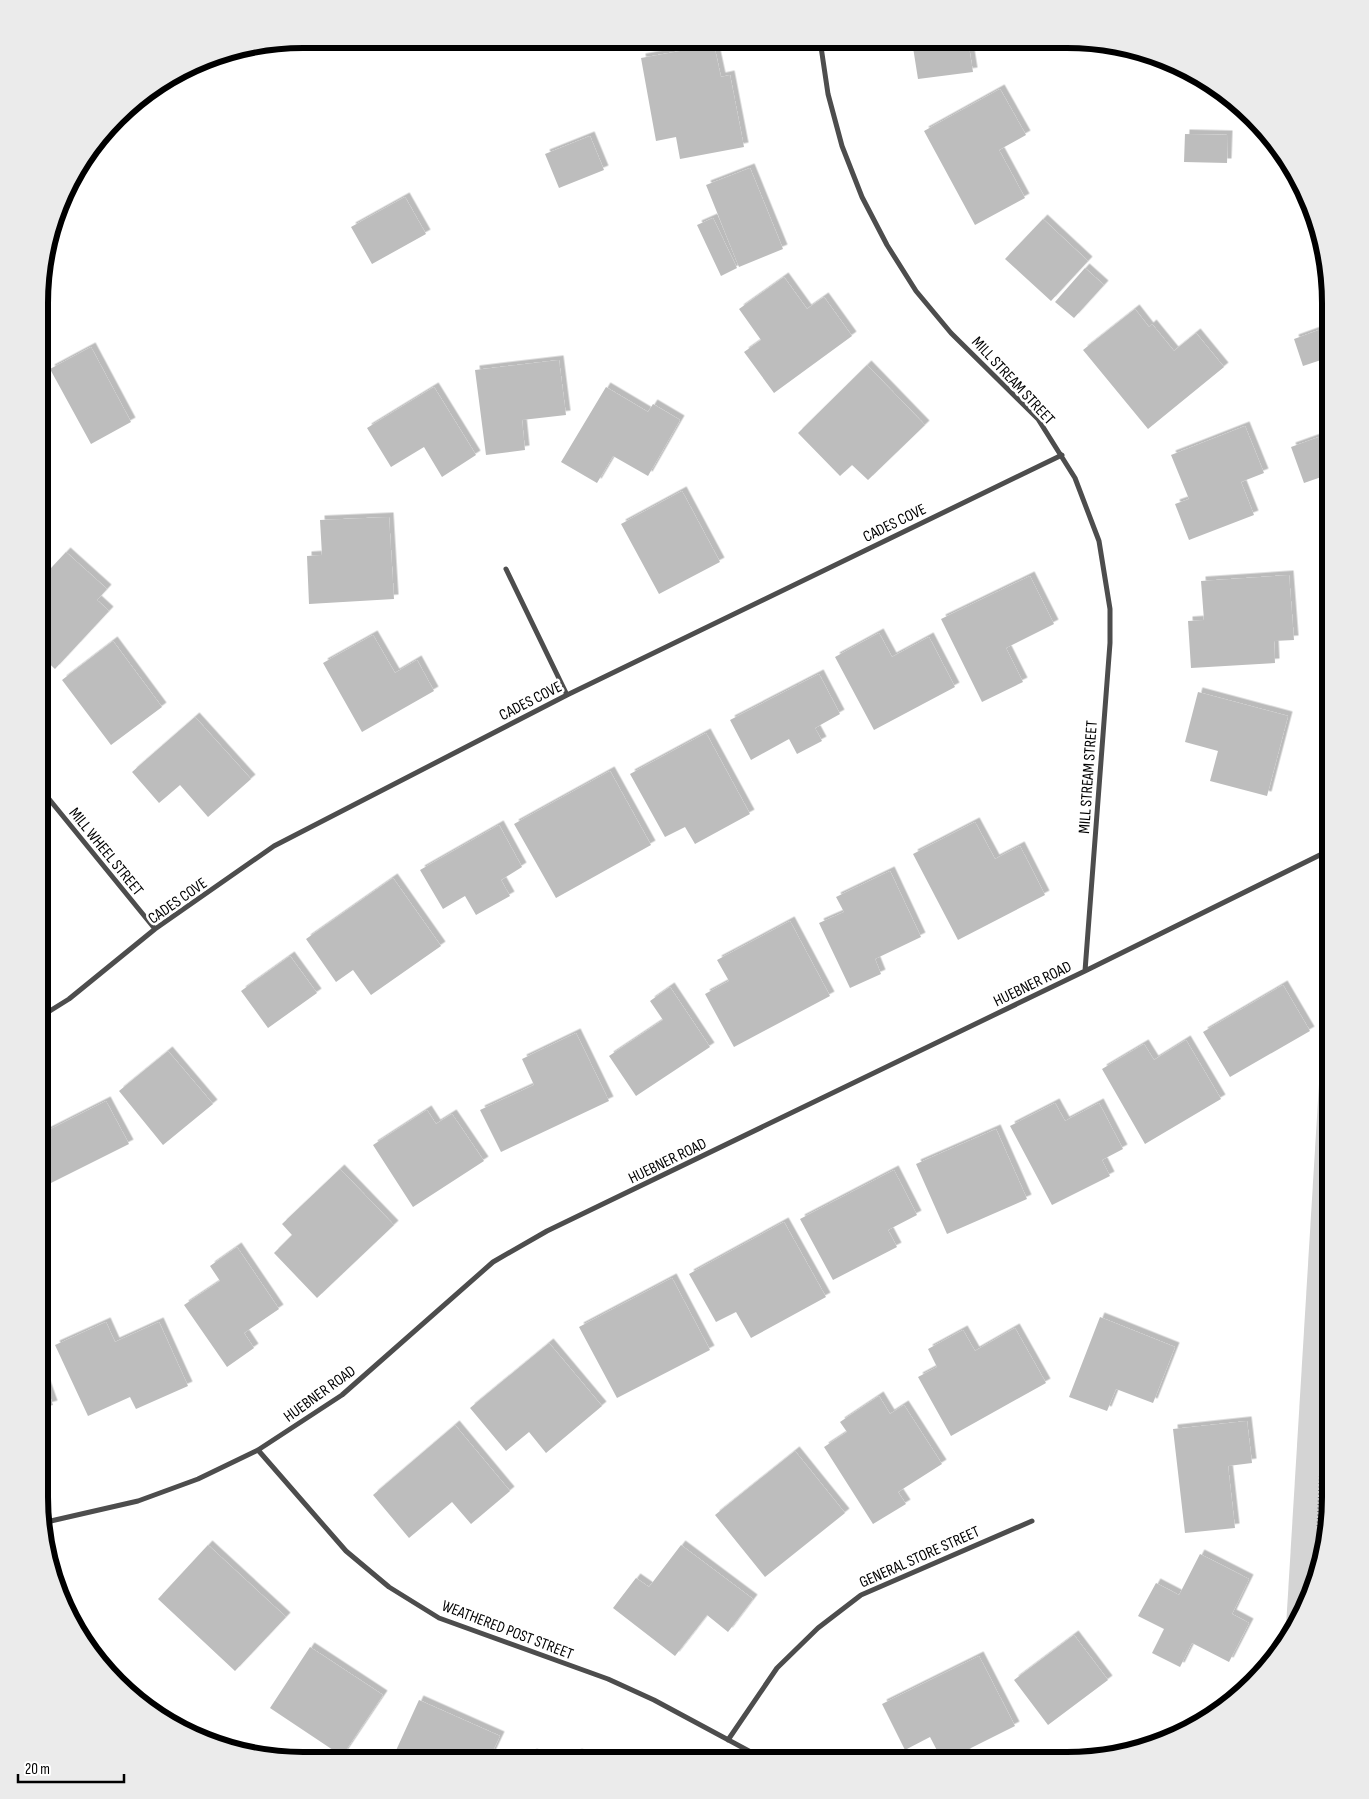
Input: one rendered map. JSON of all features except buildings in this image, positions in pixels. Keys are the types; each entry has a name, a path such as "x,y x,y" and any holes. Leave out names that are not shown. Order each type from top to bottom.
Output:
{"street":[{"name":"MILL STREAM STREET","path":"821,48 828,94 842,146 862,197 886,245 916,291 951,333 1038,419 1075,478 1099,542 1110,609 1110,643 1085,971"},
{"name":"CADES COVE","path":"48,1012 69,999 156,930 274,846 567,695 1062,455"},
{"path":"506,570 567,695"},
{"name":"MILL WHEEL STREET","path":"48,798 156,930"},
{"name":"HUEBNER ROAD","path":"49,1521 138,1501 198,1479 258,1450 342,1395 493,1262 556,1227 1322,854"},
{"name":"WEATHERED POST STREET","path":"258,1450 346,1551 389,1587 438,1618 608,1679 654,1700 751,1752"},
{"name":"GENERAL STORE STREET","path":"728,1740 777,1668 818,1628 861,1594 1032,1521"}],"path":[{"path":"1319,1532 1322,1442"}],"shaded area":[{"path":"1322,1035 1322,1497 1317,1546 1313,1563 1302,1594 1286,1626"}]}
